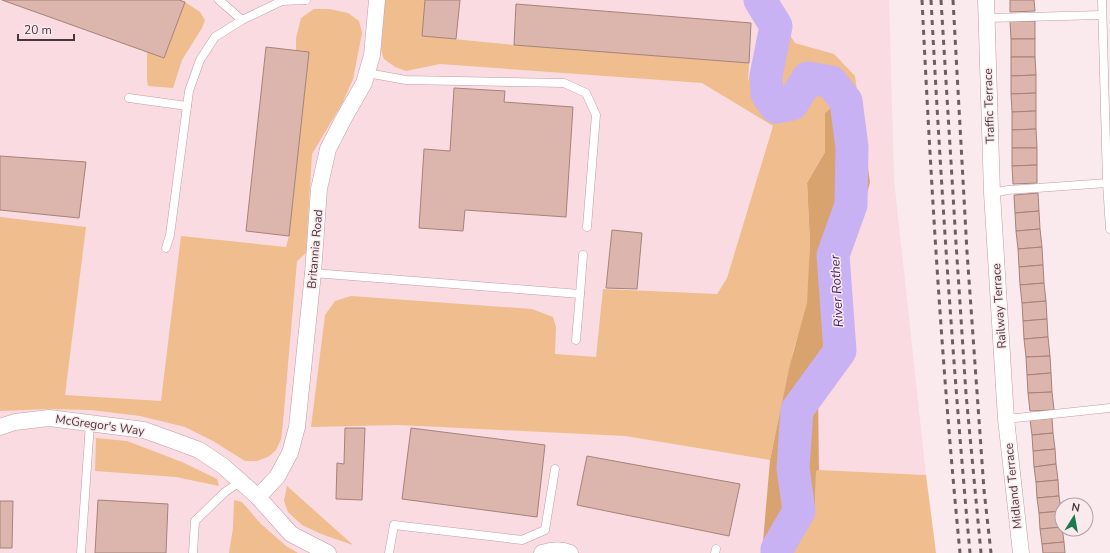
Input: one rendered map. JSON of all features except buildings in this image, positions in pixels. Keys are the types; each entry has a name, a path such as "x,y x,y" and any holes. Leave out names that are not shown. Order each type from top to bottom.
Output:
{"street":[{"name":"Britannia Road","path":"258,497 277,477 290,453 297,427 313,273 319,189 328,149 364,83 372,55 377,0"},
{"name":"Traffic Terrace","path":"986,0 992,193"},
{"name":"Railway Terrace","path":"992,193 1006,419"},
{"name":"McGregor's Way","path":"0,427 15,422 49,418 144,430 199,450 223,466 241,481 258,497 290,534 328,553"},
{"name":"Midland Terrace","path":"1006,419 1021,553"},
{"path":"542,553 553,550 570,553"}],"lane":[{"path":"219,0 242,20"},
{"path":"166,248 170,235 189,91 200,60 215,37 242,20 282,2 306,0"},
{"path":"1102,0 1107,182 1110,229"},
{"path":"986,18 1102,14"},
{"path":"367,73 406,80 564,83 586,93 596,115 587,228"},
{"path":"129,98 187,106"},
{"path":"992,193 1008,190 1107,182"},
{"path":"576,340 583,255"},
{"path":"313,273 580,294"},
{"path":"1006,419 1110,408"},
{"path":"81,553 90,423"},
{"path":"389,553 394,525 522,540 545,530 555,469"},
{"path":"193,553 195,521 225,492 241,481"}],"shaded area":[{"path":"0,0 751,0 763,28 748,85 773,126 727,278 626,436 770,460 762,553 0,553"},
{"path":"385,0 425,0 422,36 514,45 749,63 748,82 763,28 788,32 795,43 834,54 855,76 860,113 836,103 825,113 825,152 807,183 810,243 808,303 793,352 770,460 625,436 399,425 311,427 325,315 335,301 351,296 532,309 553,317 556,327 555,354 596,357 603,289 717,294 727,278 773,126 702,83 440,64 406,71 395,67 384,59 381,50"},
{"path":"769,0 889,0 894,180 926,475 819,470 818,395 835,375 850,349 844,253 858,230 834,54 795,43"},
{"path":"185,2 200,12 205,20 202,28 182,60 173,88 148,86 147,52 164,58"},
{"path":"314,9 329,9 348,13 359,21 362,33 353,79 343,102 312,154 306,253 297,261 283,422 281,439 276,450 268,457 257,461 245,461 213,441 185,427 140,416 91,410 49,409 0,411 0,217 86,227 65,395 161,401 181,236 286,247 289,236 309,52 296,50 296,38 301,18"},
{"path":"836,103 860,113 870,182 858,230 844,253 850,349 835,375 818,395 819,470 816,471 815,514 792,548 792,553 762,553 770,460 790,364 807,303 810,243 807,183 825,152 825,113"},
{"path":"96,438 127,441 182,462 217,479 219,486 176,477 95,471"},
{"path":"816,471 926,475 936,553 792,553 792,548 815,514"},
{"path":"287,486 353,545 321,534 302,525 288,512 284,501"},
{"path":"234,500 242,502 261,524 286,546 298,553 229,553 233,528"}],"waterway":[{"name":"River Rother","path":"760,0 776,26 766,76 767,94 776,107 792,104 808,78 831,82 846,101 852,147 851,205 833,255 840,351 797,410 793,468 799,511 777,549 777,553"}],"railway":[{"path":"922,0 938,276 960,553"},
{"path":"931,0 948,277 970,553"},
{"path":"941,0 966,394 981,553"},
{"path":"953,0 967,252 984,490 991,553"}]}
